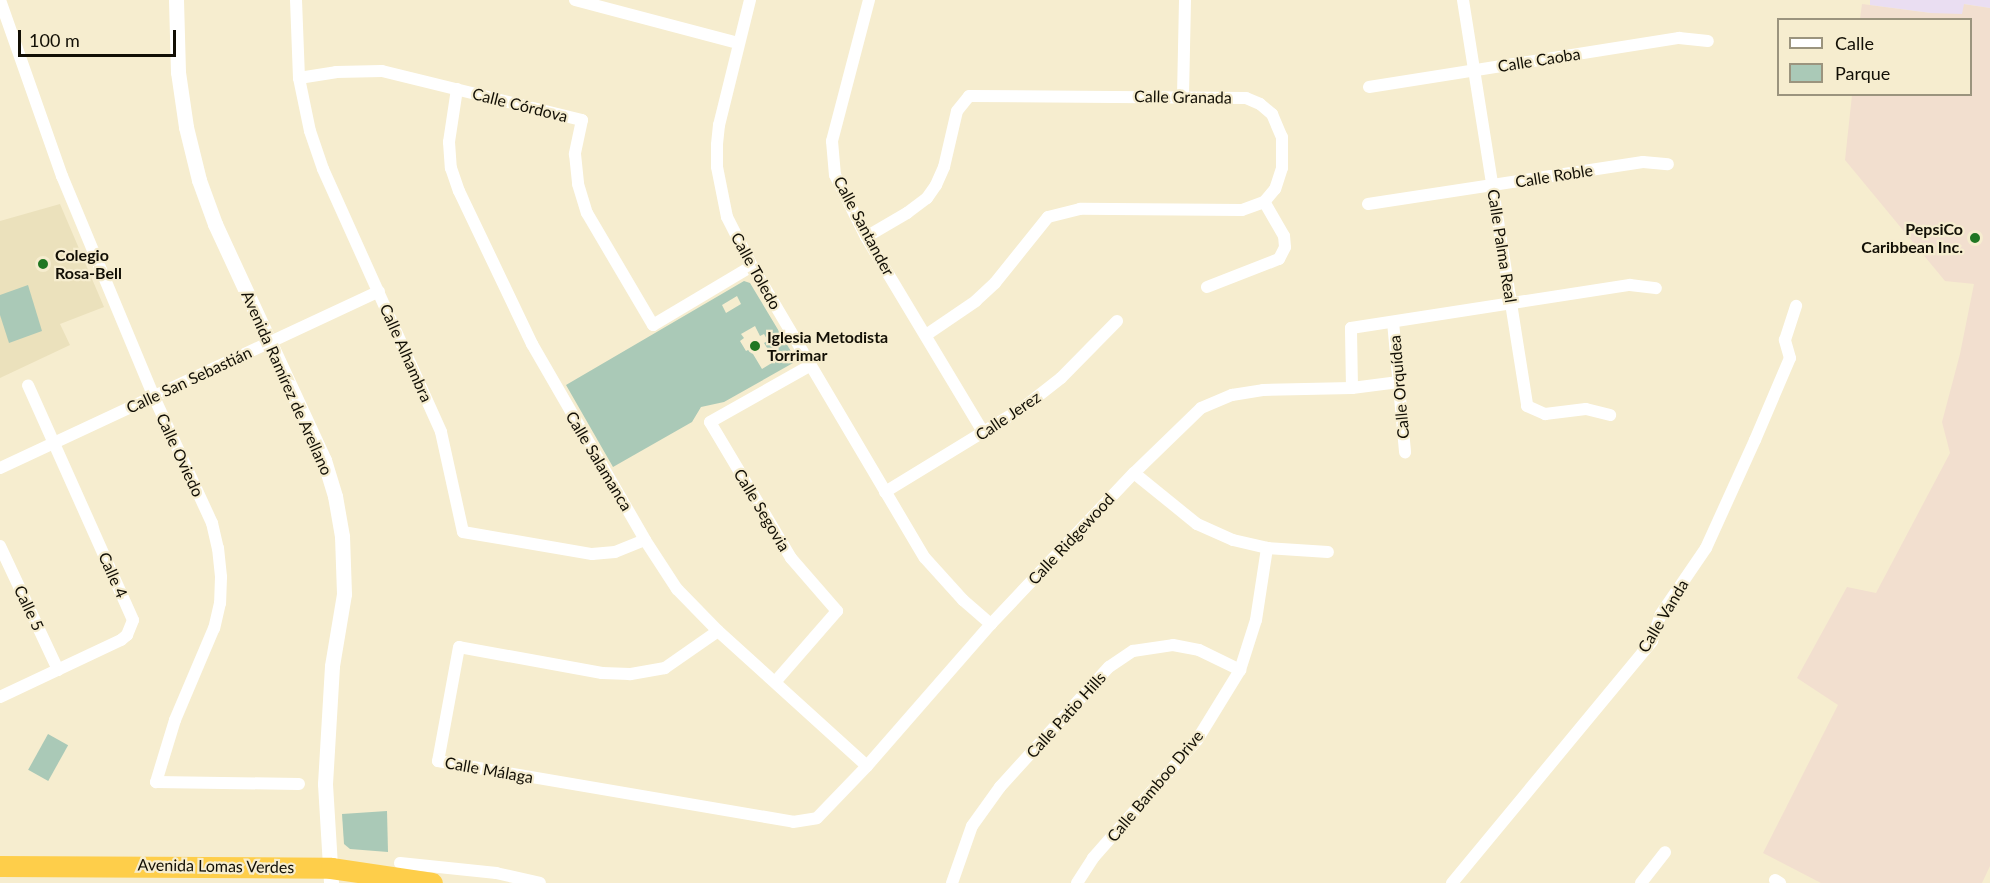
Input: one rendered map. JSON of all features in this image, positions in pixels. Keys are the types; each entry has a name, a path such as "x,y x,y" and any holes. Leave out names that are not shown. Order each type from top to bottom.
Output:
{"highway":[{"name":"Avenida Lomas Verdes","path":"0,866 204,865 432,883"}],"street":[{"name":"Calle Oviedo","path":"0,0 62,176 153,397 212,523 221,577 220,603 214,628 175,720 156,782 299,784"},
{"name":"Avenida Ramírez de Arellano","path":"176,0 178,72 186,127 199,180 215,224 324,460 335,496 342,536 344,594 332,666 324,784 331,875"},
{"name":"Calle Alhambra","path":"296,0 299,78 310,131 323,169 441,432 463,532 592,554 615,552 645,540"},
{"path":"575,0 738,43"},
{"name":"Calle Toledo","path":"750,0 719,125 717,167 727,217 752,266 933,569 963,600 991,624"},
{"name":"Calle Santander","path":"869,0 832,141 831,157 839,186 866,237 984,433"},
{"path":"1183,96 1185,0"},
{"name":"Calle Palma Real","path":"1463,0 1527,406 1545,414 1586,409 1610,415"},
{"name":"Calle Caoba","path":"1369,87 1679,38 1708,41"},
{"name":"Calle Córdova","path":"299,78 336,72 382,71 582,120 575,154 578,184 587,213 653,325 752,266"},
{"name":"Calle Salamanca","path":"457,88 449,142 451,168 459,191 532,344 645,540 677,589 718,631 776,681 867,766"},
{"name":"Calle Granada","path":"866,237 907,213 927,198 944,167 957,111 969,96 1246,98 1260,104 1272,114 1282,137 1282,168 1275,189 1264,202"},
{"name":"Calle Roble","path":"1368,204 1643,162 1668,164"},
{"path":"926,335 976,302 995,283 1048,217 1080,209 1242,210 1264,202 1284,237 1285,247 1279,259 1207,287"},
{"path":"1352,388 1351,328 1630,285 1656,288"},
{"name":"Calle San Sebastián","path":"0,468 379,291"},
{"name":"Calle Vanda","path":"1452,883 1652,640 1661,614 1706,548 1755,440 1790,358 1785,340 1796,306"},
{"name":"Calle Jerez","path":"885,492 984,433 1061,378 1118,321"},
{"name":"Calle Orquídea","path":"1393,322 1405,452"},
{"name":"Calle Segovia","path":"776,681 837,611 791,558 710,422 811,365"},
{"name":"Calle Ridgewood","path":"867,766 991,624 1134,473 1201,408 1232,394 1263,390 1352,388 1399,382"},
{"name":"Calle 4","path":"0,698 121,640 127,635 133,620 28,385"},
{"path":"1134,473 1197,524 1233,540 1266,548 1328,552"},
{"name":"Calle 5","path":"0,546 58,670"},
{"name":"Calle Bamboo Drive","path":"1077,883 1093,858 1197,740 1240,670 1256,620 1266,548"},
{"name":"Calle Málaga","path":"718,631 665,668 630,674 602,673 459,647 438,761 793,822 817,818 867,766"},
{"name":"Calle Patio Hills","path":"952,883 972,826 1000,787 1109,667 1133,651 1173,645 1199,650 1240,670"},
{"path":"1641,883 1665,852"},
{"path":"400,863 496,873 540,883"}],"shaded area":[{"path":"1870,0 1990,0 1990,8 1964,4 1962,14 1931,13 1870,5"},
{"path":"1862,4 1931,13 1963,4 1990,8 1990,866 1982,883 1821,883 1763,853 1838,705 1797,678 1847,587 1876,593 1950,453 1942,422 1960,354 1974,284 1945,281 1845,160 1852,96 1972,96 1972,18 1860,18"},
{"name":"Colegio Rosa-Bell","path":"60,204 104,307 60,324 70,345 0,378 0,221"}],"green space":[{"path":"744,281 750,283 792,353 793,363 724,402 701,407 692,422 613,467 566,385","holes":["737,296 741,304 726,313 722,305","755,326 760,336 764,334 768,341 764,343 775,361 762,369 750,349 746,351 740,341 744,338 741,334"]},
{"path":"28,285 42,331 9,343 0,315 0,295"},
{"path":"48,734 68,745 48,781 28,770"},
{"path":"387,811 388,852 350,849 344,844 342,814"}],"place":[{"name":"PepsiCo Caribbean Inc.","path":"1975,238"},
{"name":"Colegio Rosa-Bell","path":"43,264"},
{"name":"Iglesia Metodista Torrimar","path":"755,346"}]}
